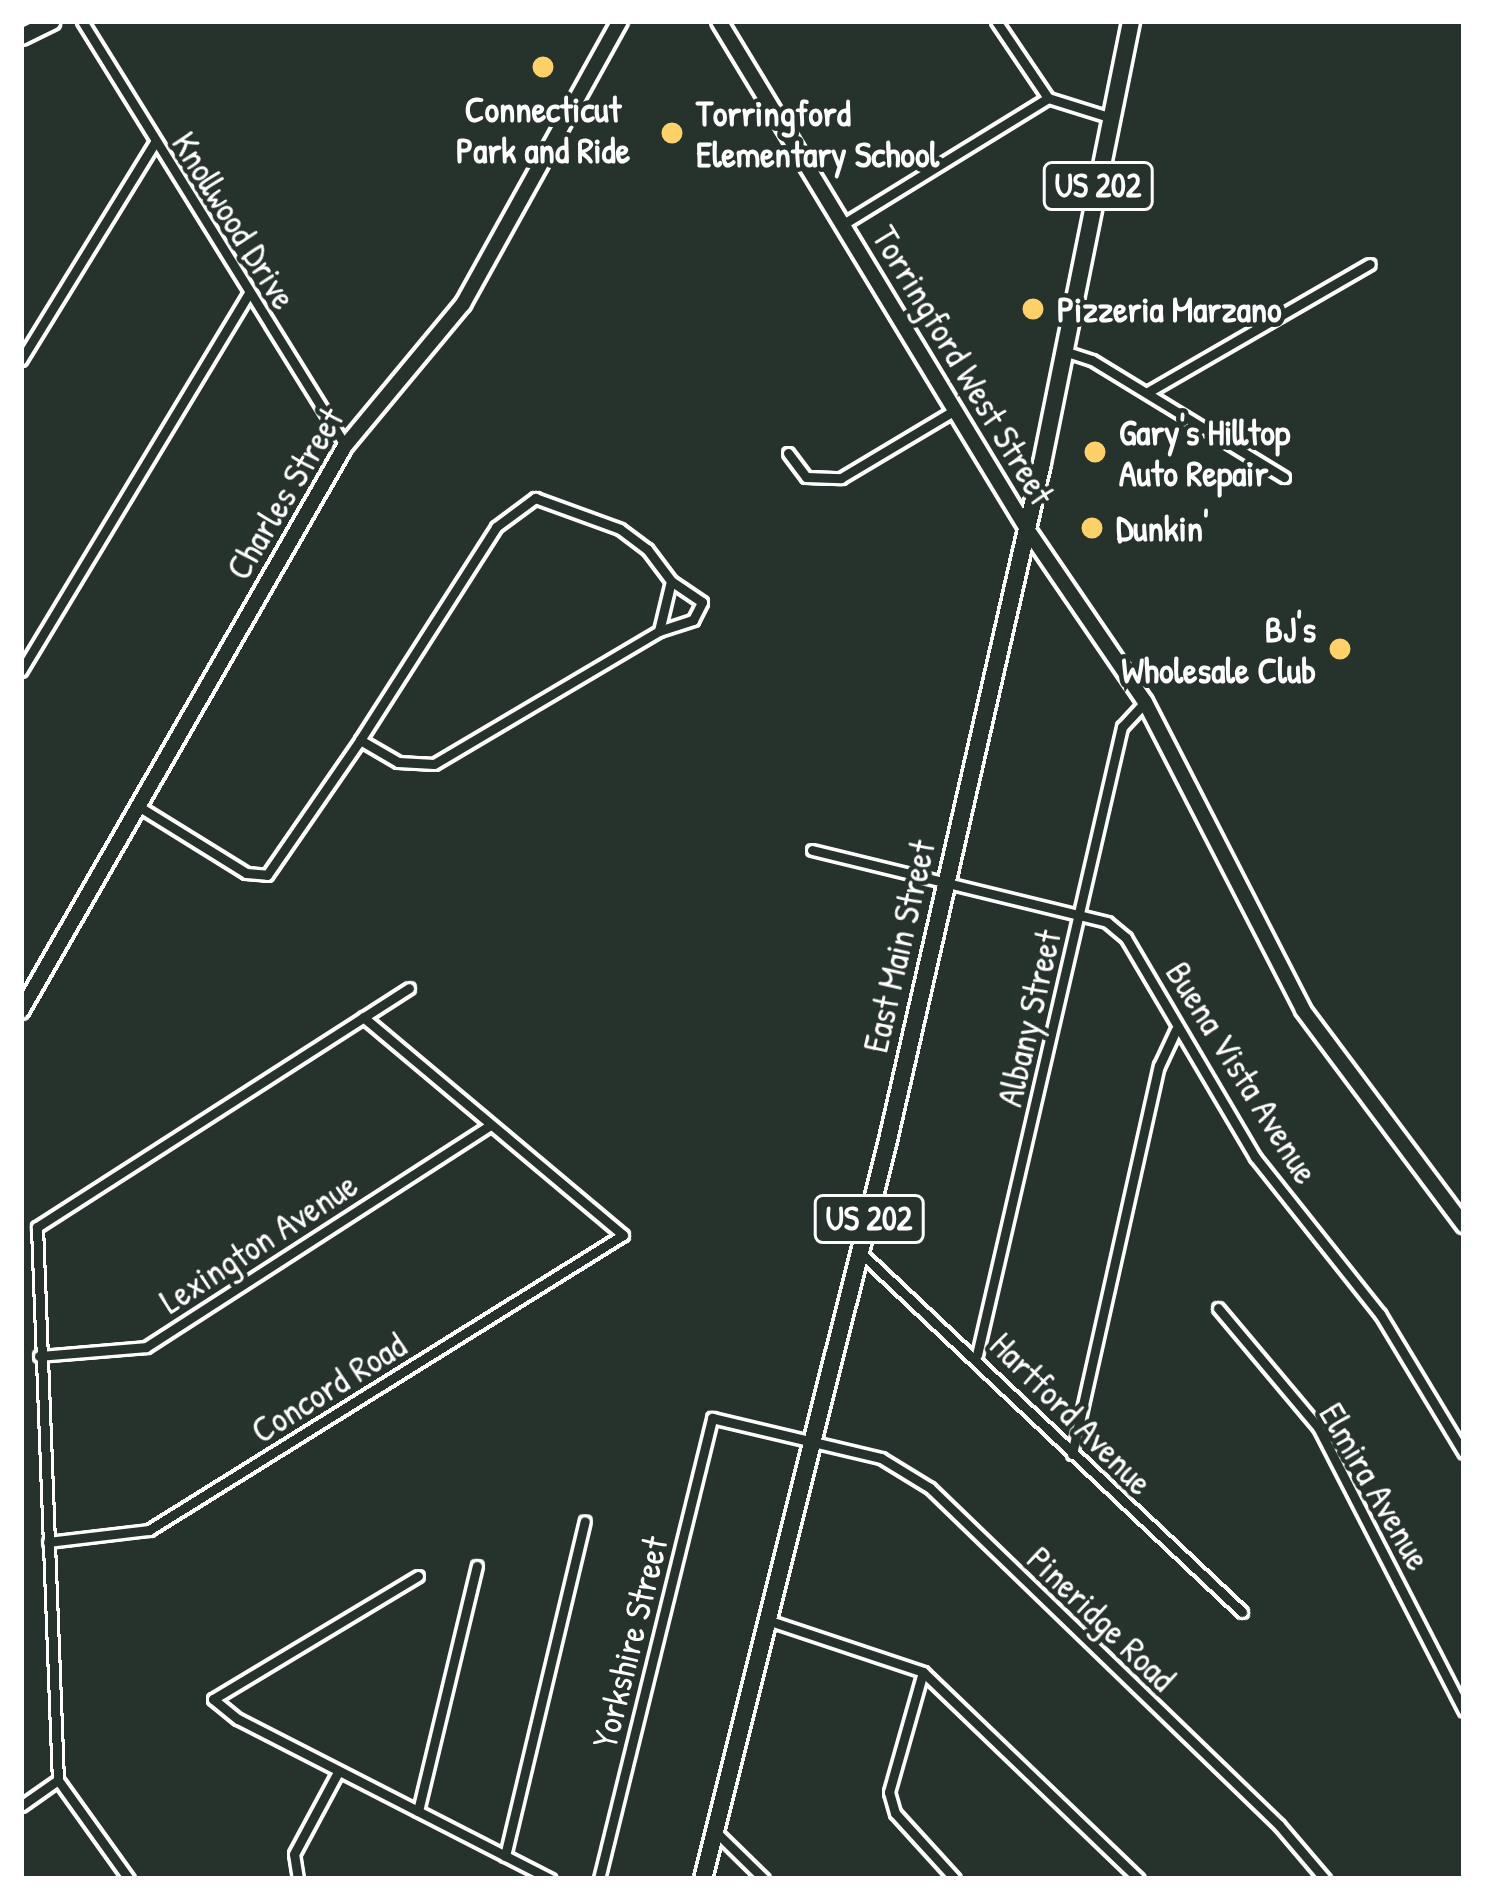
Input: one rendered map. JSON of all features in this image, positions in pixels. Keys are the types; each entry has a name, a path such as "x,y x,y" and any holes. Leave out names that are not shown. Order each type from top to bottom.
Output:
{"highway":[{"name":"East Main Street","path":"703,1879 861,1254 1027,529 1131,21"}],"main road":[{"path":"21,36 52,21"},
{"name":"Charles Street","path":"21,1011 134,803 345,446 463,304 620,21"},
{"name":"Torringford West Street","path":"719,21 1027,529 1145,702 1304,1010 1464,1225"}],"street":[{"name":"Knollwood Drive","path":"82,21 345,446"},
{"path":"997,21 1048,98 1112,118"},
{"path":"845,223 1048,98"},
{"path":"21,361 155,142"},
{"path":"1148,392 1370,263"},
{"path":"21,671 249,292"},
{"path":"1064,352 1148,392 1284,477"},
{"path":"788,453 806,477 841,478 955,410"},
{"path":"134,803 246,873 267,875 360,740 496,526 535,498 620,529 671,581 702,602 693,620 659,631 434,764 398,762 360,740"},
{"path":"659,631 671,581"},
{"name":"Albany Street","path":"977,1355 1122,728 1145,702"},
{"name":"Buena Vista Avenue","path":"812,850 1107,922 1126,938 1176,1030 1256,1156 1380,1314 1464,1453"},
{"path":"37,1227 409,988"},
{"path":"363,1017 490,1125"},
{"path":"1072,1454 1159,1066 1176,1030"},
{"name":"Concord Road","path":"48,1542 149,1529 623,1235 490,1125"},
{"name":"Lexington Avenue","path":"39,1356 146,1347 490,1125"},
{"path":"21,1220 37,1227"},
{"path":"37,1227 58,1780 129,1879"},
{"name":"Hartford Avenue","path":"861,1254 977,1355 1072,1454 1241,1612"},
{"name":"Elmira Avenue","path":"1218,1307 1318,1427 1463,1708"},
{"name":"Pineridge Road","path":"712,1418 881,1458 930,1488 1280,1825 1325,1879"},
{"name":"Yorkshire Street","path":"598,1879 712,1418"},
{"path":"505,1856 585,1521"},
{"path":"418,1811 477,1566"},
{"path":"418,1576 214,1700 338,1772 550,1879"},
{"path":"770,1621 923,1672 1139,1879"},
{"path":"923,1672 889,1792 895,1813 955,1879"},
{"path":"298,1879 294,1854 338,1772"},
{"path":"21,1806 58,1780"},
{"path":"716,1832 764,1879"}],"place":[{"name":"Connecticut Park and Ride","path":"543,67"},
{"name":"Torringford Elementary School","path":"672,133"},
{"name":"Pizzeria Marzano","path":"1033,309"},
{"name":"Gary's Hilltop Auto Repair","path":"1095,452"},
{"name":"Dunkin'","path":"1092,528"},
{"name":"BJ's Wholesale Club","path":"1340,649"}]}
